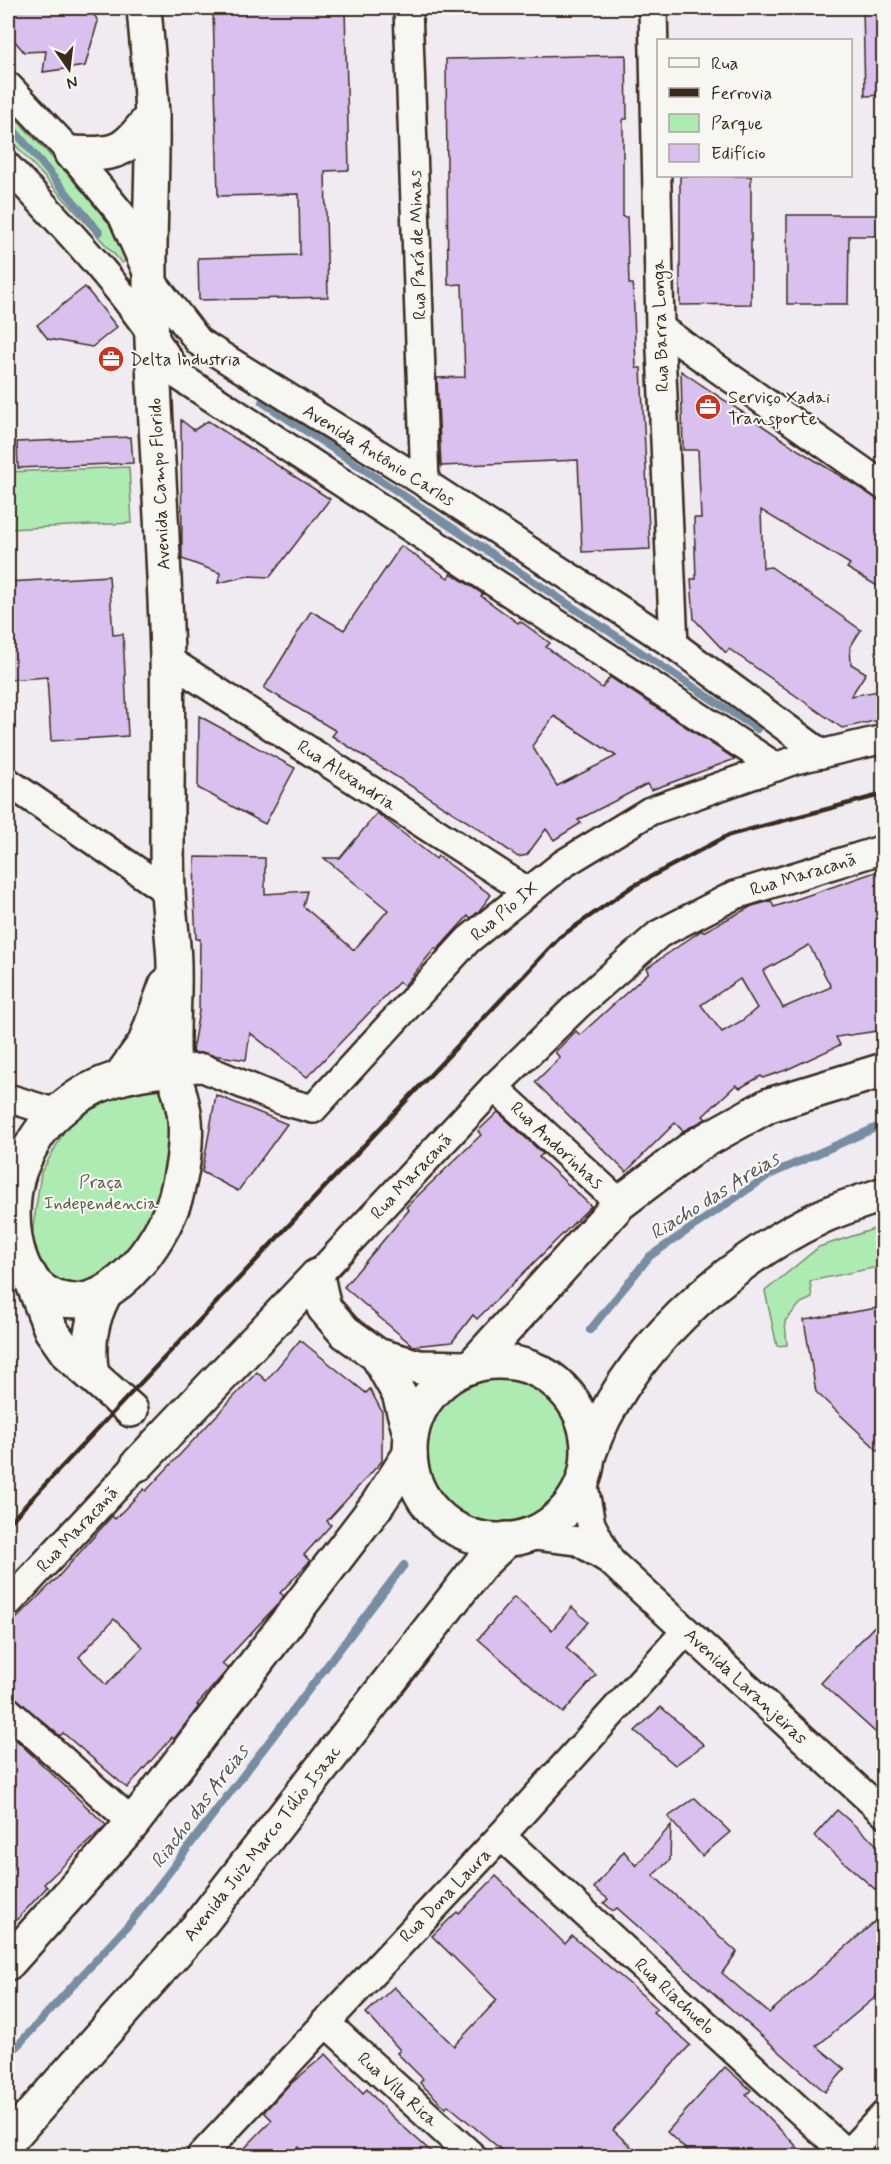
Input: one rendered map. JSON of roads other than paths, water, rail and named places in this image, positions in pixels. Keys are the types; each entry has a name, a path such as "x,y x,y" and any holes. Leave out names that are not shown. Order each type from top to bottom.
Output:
{"main road":[{"name":"Avenida Campo Florido","path":"144,8 152,116 150,279 167,659 168,892 174,961 174,1069"},
{"path":"71,153 113,153 129,144 152,116"},
{"path":"121,1076 145,1043 174,961"},
{"path":"92,1375 88,1352 89,1336 95,1313 104,1295 136,1266 153,1245 176,1197 185,1118 174,1069 121,1076 86,1091 56,1113 29,1151 19,1174 12,1183 15,1236 20,1257 51,1330 68,1354 92,1375 132,1410 137,1435 138,1464"},
{"path":"8,1963 133,1823 377,1505 410,1445 426,1399 444,1380 469,1367 620,1203 695,1146 769,1105 884,1070"},
{"path":"378,1355 399,1394 415,1481 429,1506 449,1524 475,1536 517,1537 551,1523 570,1505 586,1468 600,1422 629,1375 691,1306 739,1264 819,1217 884,1194"},
{"path":"29,1275 47,1294 74,1302 104,1295"},
{"path":"317,1276 324,1308 345,1332 378,1355 419,1367 469,1367 500,1361 528,1366 554,1380 573,1400 585,1426 586,1468"},
{"name":"Rua Maracanã","path":"138,1464 317,1276"},
{"path":"268,1325 314,1323 345,1332"},
{"path":"132,1410 155,1411 193,1404"},
{"name":"Avenida Juiz Marco Túlio Isaac","path":"8,2141 197,1928 480,1565 517,1537"}],"street":[{"name":"Rua Pará de Minas","path":"408,8 425,483"},
{"name":"Rua Barra Longa","path":"653,8 660,328 674,645"},
{"name":"Avenida Antônio Carlos","path":"8,86 71,153 122,215 150,279 199,342 425,483 674,645 822,754"},
{"path":"8,167 70,232 152,332 179,376 776,767"},
{"path":"660,328 884,486"},
{"name":"Rua Alexandria","path":"167,659 527,891"},
{"name":"Rua Pio IX","path":"174,1069 203,1068 283,1101 313,1109 468,940 563,864 650,811 776,767 884,740"},
{"path":"8,782 168,892"},
{"name":"Rua Maracanã","path":"317,1276 495,1087 578,1005 659,934 735,895 884,849"},
{"name":"Rua Andorinhas","path":"495,1087 620,1203"},
{"path":"8,1098 56,1113"},
{"name":"Rua Maracanã","path":"8,1604 138,1464"},
{"name":"Avenida Laranjeiras","path":"586,1468 591,1524 609,1560"},
{"name":"Avenida Laranjeiras","path":"517,1537 578,1540 609,1560 884,1813"},
{"name":"Rua Dona Laura","path":"201,2157 501,1836 686,1631"},
{"path":"8,1711 133,1823"},
{"name":"Rua Riachuelo","path":"501,1836 847,2156"},
{"name":"Rua Vila Rica","path":"325,2022 472,2157"},
{"path":"847,2156 884,2115"}],"waterway":[{"path":"8,123 99,232"},
{"path":"262,402 757,729"},
{"name":"Riacho das Areias","path":"590,1330 650,1256 769,1175 884,1124"},
{"name":"Riacho das Areias","path":"8,2056 131,1922 404,1565"}],"railway":[{"path":"8,1524 560,937 633,886 729,835 884,794"}],"place":[{"name":"Delta Industria","path":"111,359"},
{"name":"Serviço Xadai Transporte","path":"708,407"}],"park label":[{"name":"Praça Independencia","path":"101,1192"}]}
